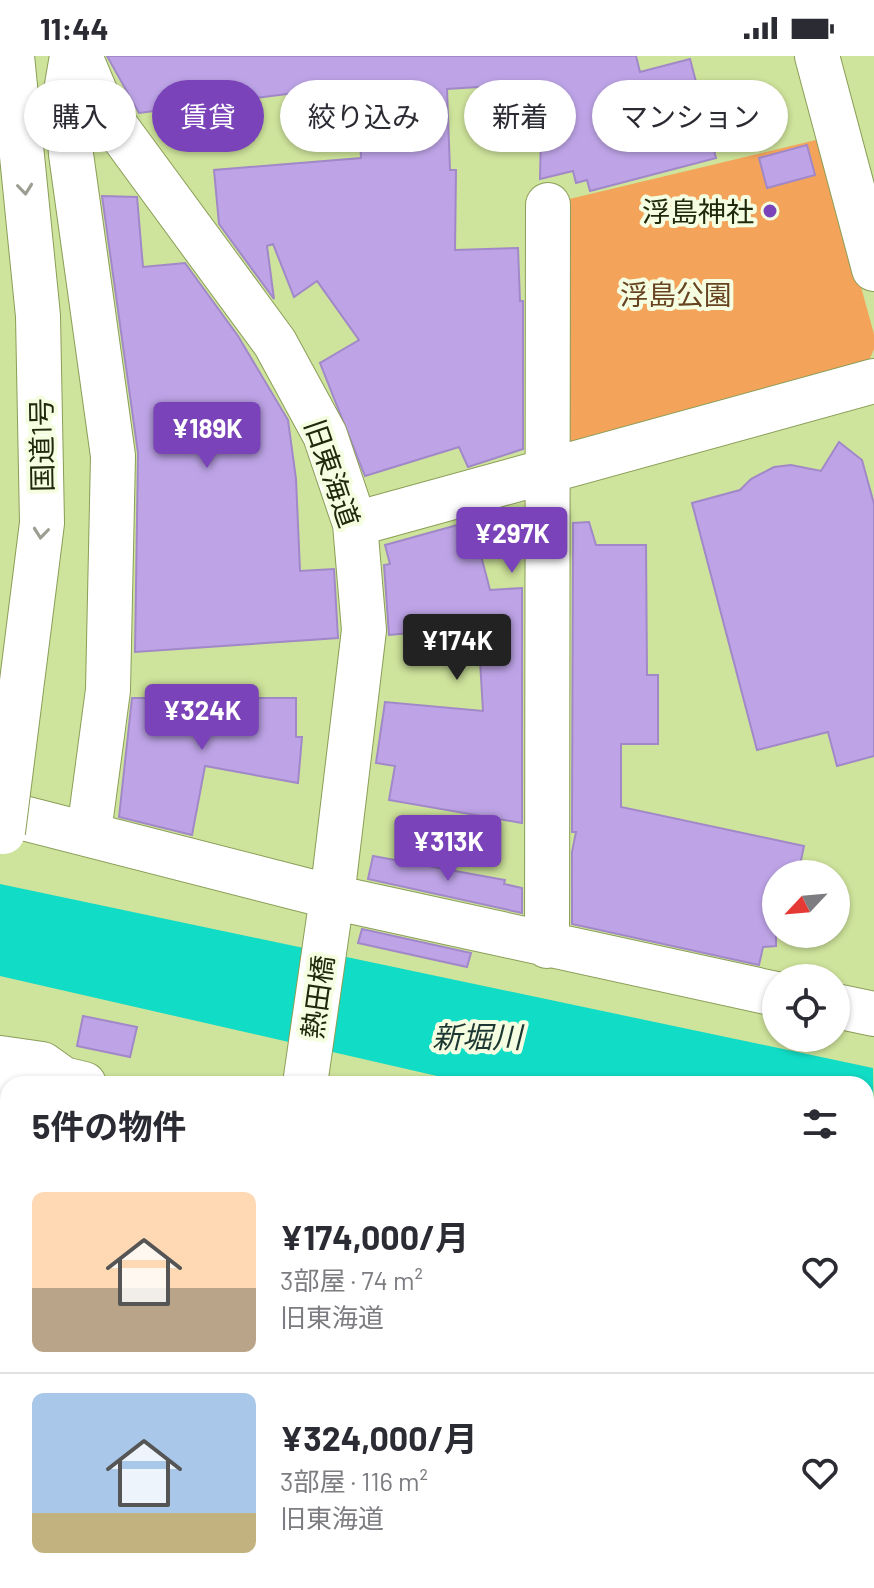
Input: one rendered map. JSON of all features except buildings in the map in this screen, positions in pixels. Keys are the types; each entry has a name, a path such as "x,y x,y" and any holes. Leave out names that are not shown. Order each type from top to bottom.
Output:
{"main road":[{"name":"国道1号","path":"2,822 42,523 38,316 12,56"},
{"path":"72,56 66,91 71,154 113,456 108,690 89,832"},
{"name":"旧東海道","path":"80,56 101,106 275,343 325,435 355,524 364,630 331,904"},
{"path":"817,56 874,269"},
{"path":"547,946 548,205"},
{"path":"355,524 874,381"},
{"path":"2,822 89,832 331,904 762,991"},
{"name":"熱田橋","path":"306,1076 331,904"},
{"path":"850,1009 874,1014"},
{"path":"0,1058 42,1064 55,1076"}],"green space":[{"name":"浮島公園","path":"820,139 874,334 874,349 868,363 568,444 561,201 766,152 788,152 788,147"}],"water":[{"name":"新堀川","path":"0,884 762,1045 762,1052 797,1052 873,1068 873,1076 437,1076 0,976"}],"place":[{"name":"浮島神社","path":"770,211"}]}
